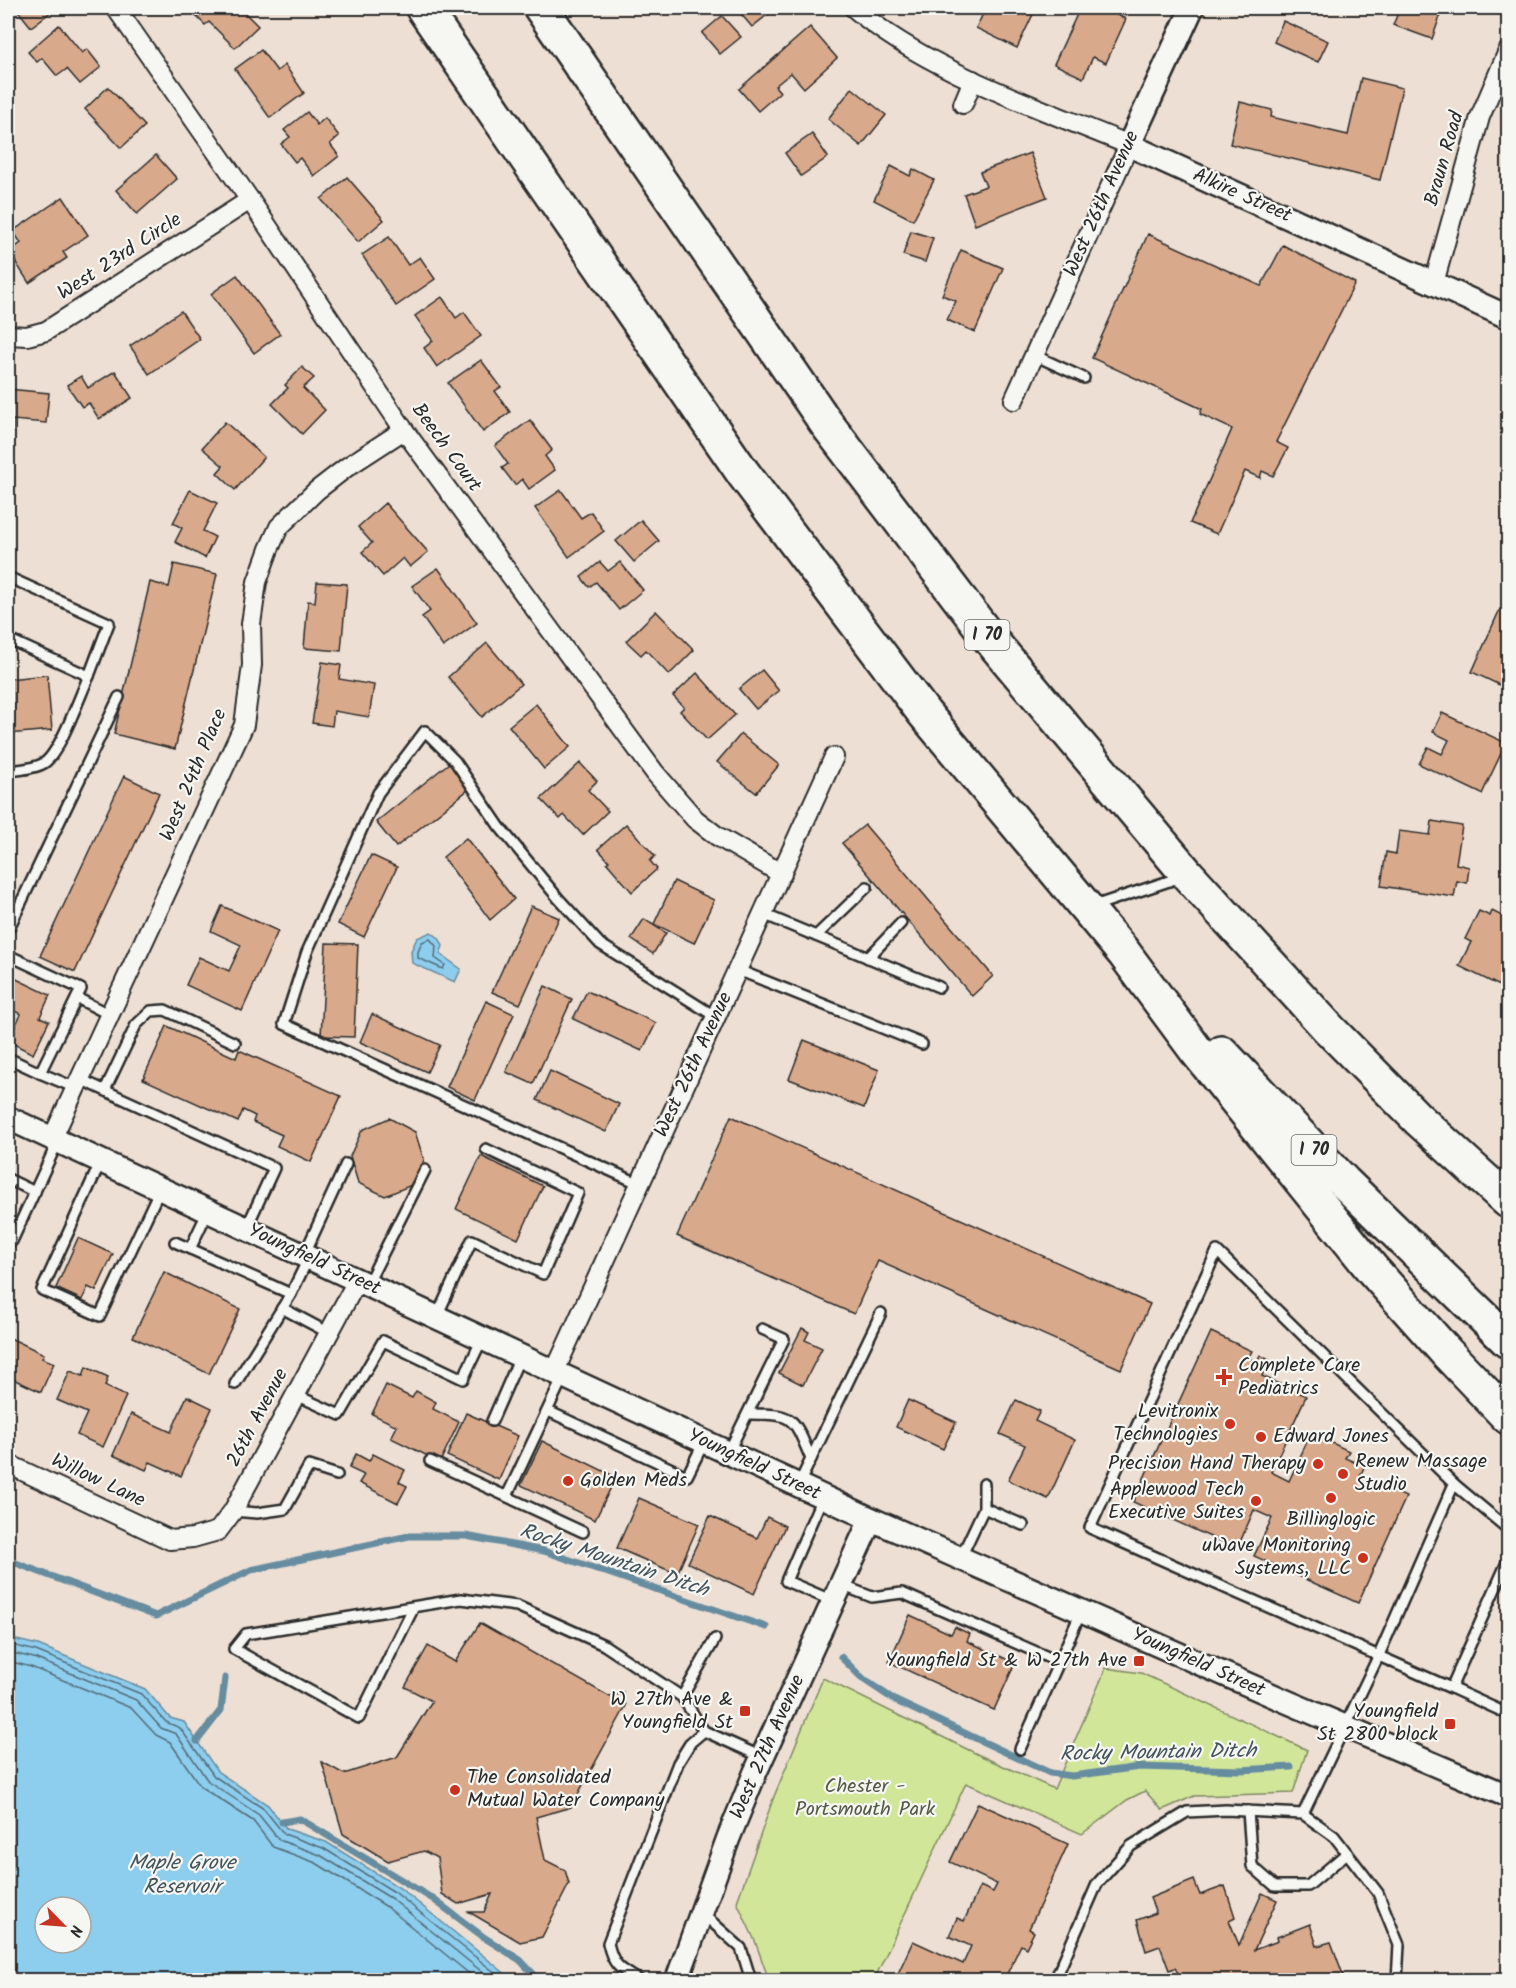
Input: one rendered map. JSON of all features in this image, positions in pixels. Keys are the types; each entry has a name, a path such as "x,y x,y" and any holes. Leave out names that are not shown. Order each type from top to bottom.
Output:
{"highway":[{"name":"I 70","path":"423,8 743,473 924,713 1124,953 1204,1033 1345,1183 1509,1341"},
{"name":"I 70","path":"541,8 834,432 990,639 1188,875 1338,1038 1418,1119 1509,1201"},
{"path":"1124,953 1231,1095 1372,1269 1446,1352 1509,1417"}],"street":[{"name":"Beech Court","path":"116,8 250,200 404,430 655,773 676,800 695,819 717,836 782,874"},
{"name":"Alkire Street","path":"854,8 884,31 974,80 1129,145 1509,317"},
{"name":"West 26th Avenue","path":"1014,400 1192,8"},
{"name":"Braun Road","path":"1434,283 1480,117 1509,51"},
{"path":"963,104 974,80"},
{"name":"West 23rd Circle","path":"8,335 27,336 46,331 250,200"},
{"name":"West 24th Place","path":"55,1140 78,1084 244,725 252,665 250,624 257,582 268,549 279,527 316,491 347,467 404,430"},
{"name":"West 26th Avenue","path":"559,1375 640,1184 834,758"},
{"name":"Youngfield Street","path":"8,1118 871,1519 1509,1796"},
{"name":"26th Avenue","path":"170,1539 193,1538 218,1531 233,1510 329,1333 362,1283"},
{"name":"Willow Lane","path":"8,1464 170,1539"},
{"name":"West 27th Avenue","path":"677,1980 762,1757 871,1519"}],"lane":[{"path":"1034,355 1084,378"},
{"path":"8,577 108,623 89,676 56,749 44,763 8,771"},
{"path":"8,639 89,676"},
{"path":"8,930 119,697"},
{"path":"640,1184 284,1024 307,952 378,793 425,731 455,761 499,826 558,898 600,944 716,1017"},
{"path":"1086,908 1188,875"},
{"path":"816,936 867,887"},
{"path":"763,914 939,987"},
{"path":"868,958 901,924"},
{"path":"8,955 81,989 40,1073"},
{"path":"738,970 922,1044"},
{"path":"77,998 110,1015"},
{"path":"105,1090 136,1026 151,1011 165,1010 235,1043"},
{"path":"8,1058 40,1073 105,1090 274,1168 246,1229"},
{"path":"8,1239 12,1241 35,1192 55,1140"},
{"path":"436,1318 472,1240 543,1274 578,1193 486,1149"},
{"path":"101,1161 42,1290 100,1316 160,1189"},
{"path":"235,1384 291,1294 346,1164"},
{"path":"362,1283 425,1170"},
{"path":"8,1179 35,1192"},
{"path":"190,1249 208,1211"},
{"path":"175,1242 291,1294"},
{"path":"1509,1529 1455,1484 1217,1251 1090,1528 1379,1654 1509,1714"},
{"path":"282,1308 329,1333"},
{"path":"798,1485 880,1313"},
{"path":"728,1453 784,1339 762,1329"},
{"path":"296,1395 340,1415 383,1341 463,1379 482,1339"},
{"path":"492,1420 520,1357"},
{"path":"507,1496 548,1411 559,1375"},
{"path":"548,1411 687,1476 704,1442"},
{"path":"748,1414 778,1414 790,1419 798,1429 811,1459"},
{"path":"430,1461 584,1532"},
{"path":"233,1510 257,1513 285,1509 309,1466 337,1475"},
{"path":"961,1559 984,1508 984,1484"},
{"path":"1303,1814 1346,1726 1455,1484"},
{"path":"822,1496 786,1581 872,1597 902,1593 1059,1662"},
{"path":"984,1508 1023,1525"},
{"path":"1451,1688 1509,1560"},
{"path":"414,1607 359,1718 234,1649 246,1634 461,1599 517,1606 604,1645 682,1697 704,1731 762,1757"},
{"path":"1020,1749 1081,1612"},
{"path":"682,1697 715,1639"},
{"path":"639,1980 617,1967 608,1943 678,1763 691,1742 704,1731"},
{"path":"1055,1980 1097,1884 1131,1846 1187,1812 1226,1810 1303,1814 1334,1836 1378,1893 1399,1944 1397,1980"},
{"path":"1248,1811 1252,1866 1275,1886 1308,1886 1347,1853"},
{"path":"701,1912 741,1948 751,1980"}],"green space":[{"name":"Chester - Portsmouth Park","path":"1106,1668 1141,1673 1307,1750 1293,1793 1194,1796 1162,1810 1145,1791 1127,1800 1082,1834 966,1783 874,1980 769,1980 755,1941 737,1902 773,1799 823,1678 979,1755 1054,1789"}],"water":[{"path":"431,932 439,938 443,946 440,954 461,969 455,982 412,963 411,951 417,938"},
{"name":"Maple Grove Reservoir","path":"8,1638 38,1645 145,1689 170,1718 184,1722 218,1772 268,1805 287,1829 326,1842 400,1888 513,1980 8,1980"}],"building":[{"path":"16,8 56,8 31,27"},
{"path":"195,8 240,8 258,26 235,48 209,22 205,25 191,11"},
{"path":"736,8 776,8 752,27"},
{"path":"986,8 1036,8 1017,48 976,28"},
{"path":"1080,8 1101,8 1126,19 1106,63 1093,57 1083,78 1054,64"},
{"path":"1400,8 1443,8 1432,39 1393,25"},
{"path":"722,16 741,37 720,54 702,33"},
{"path":"1283,21 1328,41 1318,62 1274,42"},
{"path":"59,25 82,53 87,49 101,67 80,84 67,69 57,76 42,58 37,62 28,52"},
{"path":"810,27 837,58 804,88 791,73 775,86 780,92 758,111 739,89"},
{"path":"261,50 277,71 285,65 304,93 270,118 235,69"},
{"path":"1361,78 1402,88 1380,180 1230,144 1240,102 1272,110 1271,117 1348,135"},
{"path":"108,87 145,126 121,148 85,109"},
{"path":"852,88 886,115 861,146 828,119"},
{"path":"307,112 317,125 325,118 339,136 330,144 339,156 314,176 300,158 295,162 281,144 290,137 284,130"},
{"path":"812,134 828,157 801,176 785,153"},
{"path":"1030,153 1047,197 975,225 964,194 986,186 980,172"},
{"path":"156,155 177,179 137,214 116,190"},
{"path":"891,166 910,176 913,169 934,180 913,220 874,200"},
{"path":"347,177 384,220 358,242 321,199"},
{"path":"63,197 88,235 63,252 67,258 29,283 9,252 21,243 13,231"},
{"path":"911,231 933,238 925,262 903,255"},
{"path":"1148,234 1261,286 1283,245 1355,283 1276,442 1288,448 1273,476 1262,471 1260,478 1245,471 1217,534 1190,523 1232,429 1200,414 1202,409 1092,358"},
{"path":"389,237 408,265 420,257 435,279 396,306 362,255"},
{"path":"961,250 1003,268 975,332 947,320 956,301 942,295"},
{"path":"237,275 280,334 254,353 211,294"},
{"path":"442,297 456,318 464,312 481,336 437,367 424,348 433,341 415,316"},
{"path":"181,311 200,339 149,374 130,346"},
{"path":"481,360 501,387 495,391 510,412 483,432 448,383"},
{"path":"302,367 314,378 303,388 325,410 302,434 272,404 288,388 285,385"},
{"path":"115,371 132,398 99,419 89,403 82,407 67,385 81,376 88,388"},
{"path":"8,389 49,393 46,423 13,420 13,430 8,430"},
{"path":"530,420 552,450 545,456 555,470 529,489 522,479 515,485 502,468 508,464 495,446"},
{"path":"225,422 264,457 235,490 217,473 223,466 202,448"},
{"path":"190,490 217,503 203,531 215,537 205,558 175,542 182,528 173,523"},
{"path":"561,490 581,518 591,512 604,531 569,557 535,508"},
{"path":"385,503 428,552 410,567 403,558 383,576 362,552 372,543 358,527"},
{"path":"641,520 659,541 634,562 616,541"},
{"path":"600,562 608,571 620,562 643,590 619,610 596,582 589,587 581,577"},
{"path":"174,564 217,574 175,749 114,734 150,582 169,587"},
{"path":"438,568 477,623 443,647 422,617 430,611 412,586"},
{"path":"317,582 347,584 341,651 304,648 308,601 315,602"},
{"path":"1500,609 1508,612 1508,689 1472,672"},
{"path":"656,611 694,650 669,675 646,650 641,655 626,641"},
{"path":"487,643 521,684 482,717 448,677"},
{"path":"322,662 341,665 339,679 374,685 369,717 334,711 332,726 312,723"},
{"path":"762,670 779,691 756,709 739,689"},
{"path":"697,673 735,715 707,740 680,711 684,707 673,696"},
{"path":"47,675 52,730 8,734 8,679"},
{"path":"536,704 570,747 544,769 509,726"},
{"path":"1442,713 1506,743 1482,794 1419,764 1428,747 1442,754 1449,740 1433,732"},
{"path":"741,734 779,765 756,793 717,762"},
{"path":"449,763 469,789 396,847 376,822"},
{"path":"580,763 597,781 588,790 608,811 583,835 564,815 560,819 541,799"},
{"path":"124,776 159,793 75,972 40,956"},
{"path":"1432,821 1462,826 1456,864 1469,867 1467,883 1457,881 1454,897 1381,886 1386,852 1396,854 1399,831 1430,835"},
{"path":"626,824 655,856 650,861 657,869 632,892 598,849"},
{"path":"865,825 993,976 972,996 842,843"},
{"path":"466,838 514,899 490,920 443,857"},
{"path":"371,855 397,867 364,937 338,924"},
{"path":"674,881 714,900 694,943 654,924"},
{"path":"222,906 278,931 242,1011 186,985 199,957 229,971 241,945 211,931"},
{"path":"531,906 559,918 520,1004 492,992"},
{"path":"1479,911 1490,916 1492,911 1508,919 1508,990 1459,966 1471,942 1465,939"},
{"path":"644,919 666,933 653,954 631,939"},
{"path":"326,943 358,944 354,1037 321,1036"},
{"path":"8,975 50,995 40,1017 49,1021 33,1054 8,1041 21,1014 8,1008"},
{"path":"545,986 572,999 533,1084 506,1072"},
{"path":"587,991 656,1023 642,1051 573,1019"},
{"path":"486,1001 514,1014 475,1100 447,1087"},
{"path":"372,1014 440,1045 427,1072 360,1042"},
{"path":"167,1026 236,1058 239,1050 341,1096 311,1162 277,1146 282,1135 253,1122 255,1116 243,1110 238,1122 143,1079"},
{"path":"804,1040 879,1070 864,1108 789,1079"},
{"path":"550,1071 619,1104 606,1132 537,1100"},
{"path":"731,1116 1150,1304 1121,1369 878,1261 854,1314 677,1236"},
{"path":"389,1118 415,1132 424,1160 414,1184 385,1196 358,1183 350,1156 362,1130"},
{"path":"481,1156 543,1186 518,1239 456,1209"},
{"path":"78,1238 113,1254 96,1291 88,1287 82,1300 56,1288"},
{"path":"164,1272 240,1309 209,1374 133,1337"},
{"path":"802,1328 809,1332 805,1340 822,1348 803,1385 779,1373"},
{"path":"1211,1332 1252,1351 1248,1358 1257,1362 1260,1355 1269,1360 1262,1376 1306,1396 1271,1472 1289,1481 1311,1433 1349,1451 1345,1458 1354,1462 1356,1456 1367,1461 1360,1476 1406,1497 1358,1603 1254,1556 1272,1518 1254,1510 1237,1549 1133,1502"},
{"path":"8,1337 44,1354 42,1358 54,1363 41,1392 11,1378 8,1385"},
{"path":"86,1367 108,1377 105,1386 126,1396 103,1447 77,1435 87,1413 57,1400 70,1371 83,1376"},
{"path":"386,1385 412,1398 416,1391 436,1402 433,1409 459,1422 440,1462 391,1438 397,1426 372,1414"},
{"path":"187,1396 212,1408 181,1476 150,1462 146,1470 113,1455 131,1414 171,1432"},
{"path":"908,1400 956,1422 943,1449 896,1427"},
{"path":"1016,1400 1040,1411 1035,1421 1075,1440 1048,1499 1008,1480 1025,1445 1000,1434"},
{"path":"466,1413 518,1436 499,1480 447,1456"},
{"name":"Golden Meds","path":"542,1441 616,1477 595,1520 521,1485"},
{"path":"356,1454 369,1461 373,1454 405,1470 399,1482 407,1486 398,1503 359,1483 364,1475 349,1468"},
{"path":"639,1498 699,1524 677,1574 617,1548"},
{"path":"710,1516 757,1538 767,1517 785,1526 754,1594 688,1563"},
{"path":"910,1615 951,1634 955,1627 970,1634 967,1641 1015,1663 994,1710 889,1662"},
{"name":"The Consolidated Mutual Water Company","path":"480,1623 610,1697 623,1692 626,1706 571,1807 536,1817 545,1860 565,1870 569,1884 542,1937 520,1942 469,1912 484,1912 492,1894 458,1904 442,1894 437,1858 424,1851 388,1861 343,1834 322,1762 344,1774 397,1757 432,1701 405,1687 428,1646 455,1662"},
{"path":"978,1803 1068,1844 1029,1929 1034,1932 1026,1948 1021,1945 1004,1980 895,1980 913,1941 963,1964 971,1946 949,1936 957,1918 964,1921 980,1886 993,1892 997,1884 950,1862"},
{"path":"1194,1880 1200,1895 1225,1886 1235,1917 1229,1920 1239,1945 1262,1893 1277,1900 1254,1950 1278,1941 1277,1937 1310,1924 1317,1946 1331,1942 1345,1980 1177,1980 1179,1975 1175,1968 1169,1970 1160,1946 1146,1951 1137,1920 1156,1913 1150,1898"}],"waterway":[{"name":"Rocky Mountain Ditch","path":"8,1560 156,1616 251,1570 409,1536 466,1536 544,1551 766,1627"},
{"name":"Rocky Mountain Ditch","path":"841,1657 863,1679 896,1701 1050,1773 1072,1776 1140,1767 1240,1770 1291,1767"},
{"path":"197,1741 221,1710 225,1678"},
{"path":"282,1822 300,1819 433,1899 485,1938 520,1960 539,1980"}],"place":[{"name":"Complete Care Pediatrics","path":"1224,1377"},
{"name":"Levitronix Technologies","path":"1230,1424"},
{"name":"Edward Jones","path":"1261,1437"},
{"name":"Precision Hand Therapy","path":"1318,1464"},
{"name":"Renew Massage Studio","path":"1343,1474"},
{"name":"Golden Meds","path":"568,1481"},
{"name":"Billinglogic","path":"1331,1498"},
{"name":"Applewood Tech Executive Suites","path":"1256,1501"},
{"name":"uWave Monitoring Systems, LLC","path":"1363,1558"},
{"name":"Youngfield St & W 27th Ave","path":"1139,1661"},
{"name":"W 27th Ave & Youngfield St","path":"745,1711"},
{"name":"Youngfield St 2800 block","path":"1450,1724"},
{"name":"The Consolidated Mutual Water Company","path":"455,1790"}]}
